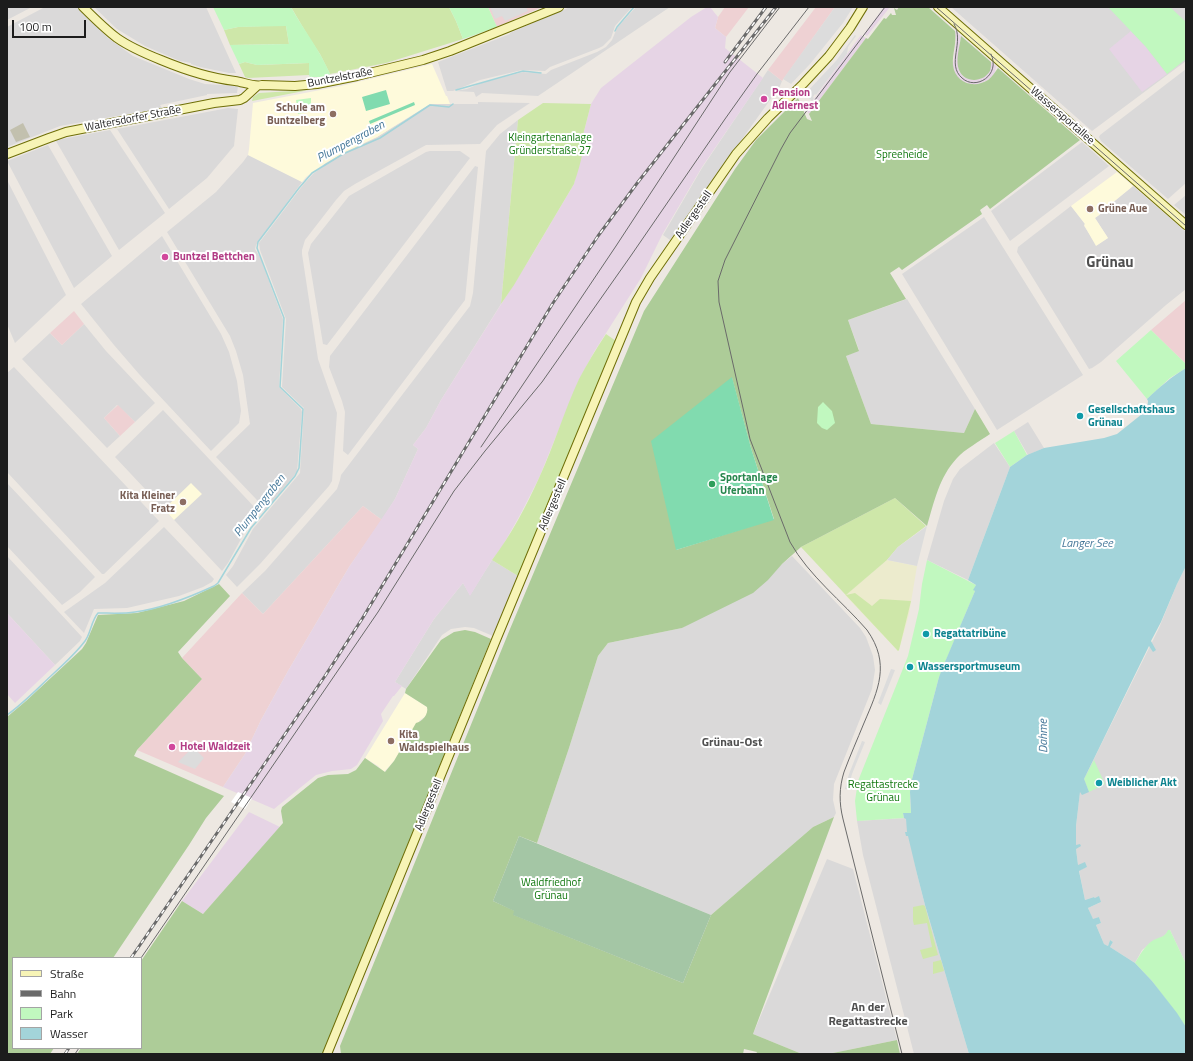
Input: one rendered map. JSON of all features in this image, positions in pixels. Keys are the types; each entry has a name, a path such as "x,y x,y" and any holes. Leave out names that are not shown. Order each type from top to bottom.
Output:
{"main road":[{"name":"Buntzelstraße","path":"83,7 116,37 126,44 150,56 199,74 257,86 262,84 295,86 317,84 430,58 559,7"},
{"name":"Adlergestell","path":"327,1054 496,640 640,296 650,278 736,154 768,118 804,84 825,61 841,41 863,7"},
{"name":"Wassersportallee","path":"938,7 1186,225"},
{"name":"Waltersdorfer Straße","path":"7,154 66,132 214,103 240,100 257,86"}],"shaded area":[{"path":"7,7 32,7 7,20"},
{"path":"45,7 77,7 108,38 133,56 205,84 238,86 237,93 207,94 160,105 162,108 60,126 7,147 7,27"},
{"path":"94,7 206,7 236,73 200,67 191,63 180,61 145,46 117,29"},
{"path":"488,7 542,7 497,27"},
{"path":"490,7 526,7 528,11 505,21 502,16 495,19"},
{"path":"570,7 632,7 615,26 611,38 599,48 550,67 545,71 522,70 480,80 453,91 447,91 438,62 510,34"},
{"path":"636,7 670,7 538,96 482,93 476,97 474,92 455,91 467,89 481,83 523,72 546,74 551,70 597,52 606,47 612,40 617,28"},
{"path":"707,7 710,7 718,17 715,28 726,37 725,48 763,78 702,167 662,235 641,278 594,352 579,380 539,478 502,547 492,560 470,596 463,583 434,619 395,682 402,686 381,714 383,721 357,765 351,769 332,771 316,775 274,809 223,787 245,754 261,720 288,671 349,567 395,499 418,449 413,445 426,428 441,400 532,255 574,184 584,140 583,135 591,104 601,88 691,17"},
{"path":"725,7 749,7 726,37 715,28 718,17"},
{"path":"816,7 835,7 782,81 768,70"},
{"path":"835,7 853,7 843,23 810,64 791,84 783,79"},
{"path":"884,7 890,7 867,36 864,34"},
{"path":"951,7 1186,7 1186,61 1092,131"},
{"path":"955,31 961,36 958,61 959,71 964,77 974,80 991,68 991,62 996,66 992,77 975,85 960,80 956,76 953,66 956,41"},
{"path":"1131,31 1146,47 1167,74 1142,92 1109,49"},
{"path":"855,35 856,36 848,47 847,54 816,95 815,94 812,101 805,94 836,61"},
{"path":"861,35 866,38 809,114 806,110"},
{"name":"Schule am Buntzelberg","path":"432,64 450,104 430,104 377,137 324,164 306,177 302,182 248,155 253,103 341,86"},
{"path":"1186,69 1186,183 1168,199 1101,141 1099,137"},
{"path":"768,70 782,81 780,86 670,240 663,235 702,168"},
{"path":"478,102 530,103 497,125 480,144 426,145 355,184 344,191 305,240 302,254 318,359 337,413 332,481 260,564 237,587 226,575 233,566 253,529 300,473 304,408 282,387 286,319 260,250 259,243 303,185 313,174 324,166 324,164 342,153 377,137 430,104 478,104"},
{"path":"228,108 238,109 234,146 207,178 169,209 117,129"},
{"path":"518,120 501,304 441,400 426,428 413,445 418,449 395,499 382,520 363,506 263,614 242,593 265,571 337,489 341,475 470,306 473,293 486,151 500,134"},
{"path":"23,123 30,137 16,142 10,130"},
{"path":"110,130 165,213 119,250 56,141"},
{"path":"1082,142 1109,166 1010,241 991,211"},
{"path":"48,145 112,256 74,288 7,161"},
{"path":"430,151 460,151 470,158 327,345 323,344 308,253 311,244 349,196"},
{"path":"248,155 302,182 256,245 255,249 260,257 283,319 279,387 301,409 302,412 297,472 265,511 256,499 216,457 250,424 243,375 230,336 167,232 216,192"},
{"path":"475,166 478,167 465,300 348,455 343,451 345,412 329,367 330,356"},
{"name":"Grüne Aue","path":"1117,172 1133,186 1095,218 1108,238 1096,246 1084,225 1085,224 1071,206"},
{"path":"7,180 66,295 15,343 7,324"},
{"path":"1133,186 1186,232 1186,289 1101,362 1089,369 1017,252 1018,247 1071,206 1085,224 1084,226 1097,245 1108,238 1095,218"},
{"path":"1186,195 1186,215 1174,205"},
{"path":"984,217 1083,375 997,430 902,274"},
{"path":"162,236 221,334 229,352 237,381 241,411 239,423 211,451 139,374 81,304"},
{"path":"907,299 975,409 964,433 871,424 846,356 859,350 848,320"},
{"path":"1186,300 1186,364 1151,330"},
{"path":"74,311 84,324 62,345 50,333"},
{"path":"84,324 106,351 155,403 135,422 117,405 104,418 120,436 107,448 22,359 50,333 62,345"},
{"path":"14,367 159,521 104,574 102,574 7,472 7,373"},
{"path":"118,405 135,422 120,436 104,418"},
{"path":"163,410 259,512 248,526 222,571 115,457"},
{"path":"1028,422 1044,448 1028,455 1014,431"},
{"path":"994,443 1010,467 968,580 927,560 944,501 953,479 960,469"},
{"path":"7,483 95,577 80,592 62,605 7,546"},
{"name":"Kita Kleiner Fratz","path":"191,483 202,494 174,520 164,509"},
{"path":"363,506 382,520 349,567 288,671 261,720 245,754 223,787 137,750 202,679 182,658 242,593 263,614"},
{"path":"927,526 917,566 887,560 898,547"},
{"path":"164,527 214,579 212,582 179,596 127,608 94,609 84,633 64,612 105,583"},
{"path":"7,556 82,637 80,641 55,665 7,613"},
{"name":"Grünau-Ost","path":"792,556 860,628 866,637 873,656 875,670 872,689 834,784 833,800 836,813 834,817 813,827 711,915 537,843 598,656 608,643 682,628 782,564"},
{"path":"492,560 518,576 493,636 474,628 465,627 451,629 442,635 406,689 395,682 434,619 463,583 470,595"},
{"path":"1186,566 1186,964 1170,930 1164,936 1152,942 1142,950 1135,963 1110,947 1113,942 1110,940 1108,946 1104,944 1096,925 1101,923 1099,917 1093,920 1088,908 1101,902 1094,897 1085,900 1079,870 1087,867 1078,865 1076,849 1076,826 1080,791 1084,779 1159,628"},
{"path":"7,613 55,665 15,703 7,694"},
{"path":"891,669 895,670 881,705 878,703"},
{"name":"Kita Waldspielhaus","path":"405,693 427,707 428,710 426,716 420,720 394,761 384,772 378,766 365,758"},
{"path":"862,741 865,742 852,774 848,789 845,789 849,774"},
{"path":"193,747 204,758 195,769 178,762"},
{"path":"249,812 280,827 203,914 182,901"},
{"path":"906,818 917,874 925,905 969,1054 914,1054 863,855 857,821"},
{"path":"827,859 853,869 897,1040 828,1054 802,1054 753,1034"}],"green space":[{"path":"213,7 291,7 321,56 330,74 326,77 310,77 309,63 257,65 245,62 239,64 230,45 289,44 286,26 238,27 224,30"},
{"path":"291,7 449,7 463,39 386,63 330,74 320,54"},
{"path":"449,7 488,7 497,27 463,39"},
{"name":"Spreeheide","path":"899,7 928,7 955,31 953,65 957,76 961,80 971,84 983,83 989,79 998,68 1080,140 990,209 987,205 980,210 982,214 902,270 899,267 890,273 906,299 848,320 859,351 846,356 871,424 964,433 975,409 990,434 964,452 951,465 941,482 927,526 895,498 801,547 753,593 682,628 608,643 598,656 537,843 519,836 493,901 515,911 514,915 683,983 711,915 813,827 834,817 753,1034 802,1054 756,1054 757,1052 744,1049 743,1054 341,1054 340,1046 510,629 644,311 735,169 756,140 798,98 807,119 812,121 809,114 866,38 868,39 884,18 886,19 891,13 892,15 896,15 894,8 897,10","holes":["732,378 751,448 774,519 676,550"]},
{"path":"1108,7 1170,7 1186,22 1186,59 1167,74 1146,47"},
{"path":"286,26 289,44 230,45 224,30 238,27"},
{"path":"961,36 991,62 990,71 983,78 974,80 961,74 958,66 958,57"},
{"path":"245,62 257,65 309,63 309,75 248,78 245,77 239,64"},
{"path":"309,90 252,101 253,97 259,93"},
{"path":"386,90 390,104 366,111 362,97"},
{"path":"311,98 311,111 298,114 296,100"},
{"path":"414,102 415,105 370,124 369,121"},
{"name":"Kleingartenanlage Gründerstraße 27","path":"543,103 591,104 583,135 584,140 581,160 574,184 514,285 501,304 518,120"},
{"path":"1151,330 1186,364 1186,368 1170,378 1147,399 1116,361"},
{"path":"606,334 616,341 518,576 492,560 512,531 529,500 579,379"},
{"name":"Sportanlage Uferbahn","path":"732,377 751,448 774,520 676,550 651,441"},
{"path":"823,402 832,411 835,423 827,430 822,428 817,423 818,407"},
{"path":"1014,431 1027,455 1010,467 995,443"},
{"path":"895,498 926,526 898,547 887,560 846,595 855,593 872,606 880,599 911,601 898,651 801,547"},
{"path":"887,560 917,566 909,614 898,651 845,595"},
{"name":"Regattastrecke Grünau","path":"927,560 976,585 975,591 939,677 911,783 911,813 903,813 904,818 857,821 855,801 858,781 908,656 919,609"},
{"path":"219,584 230,596 178,652 202,679 137,750 134,756 224,796 206,818 114,957 12,957 12,1049 53,1049 50,1054 7,1054 7,717 82,649 98,615 137,613 184,601"},
{"path":"465,630 475,632 491,639 323,1054 77,1054 80,1049 142,1049 142,960 182,901 203,914 283,823 281,811 282,807 318,778 328,775 348,774 356,770 365,758 385,772 394,761 416,723 423,719 427,712 427,707 405,693 406,689 441,640 454,632"},
{"path":"1094,760 1105,784 1089,792 1084,779"},
{"name":"Waldfriedhof Grünau","path":"519,836 711,915 683,983 513,915 514,911 493,901"},
{"path":"925,906 938,955 923,959 920,950 932,947 927,923 914,925 913,907"},
{"path":"1168,930 1170,930 1186,964 1186,1027 1152,981 1135,963 1142,951 1152,941 1163,936"},
{"path":"941,960 944,971 933,974 933,962"},
{"path":"897,1040 900,1054 828,1054"}],"water":[{"name":"Langer See","path":"1186,368 1186,566 1151,641 1156,650 1153,652 1149,646 1084,779 1089,792 1082,795 1080,792 1076,826 1076,845 1080,844 1081,846 1076,849 1078,865 1085,862 1087,867 1079,871 1085,900 1099,896 1101,902 1088,908 1093,919 1099,917 1101,923 1096,925 1104,944 1108,946 1110,940 1113,942 1110,947 1135,963 1152,981 1177,1013 1186,1027 1186,1054 969,1054 925,905 908,836 906,836 906,819 904,818 903,813 911,813 911,783 939,677 975,591 973,590 976,585 968,580 1010,467 1027,455 1044,448 1104,438 1117,434 1147,410 1147,399 1161,386"}],"pier":[{"path":"238,792 252,798 245,809 231,802"}],"waterway":[{"name":"Plumpengraben","path":"615,31 634,7"},
{"name":"Plumpengraben","path":"456,90 523,71 541,73"},
{"name":"Plumpengraben","path":"7,715 19,706 78,650 87,638 98,613 130,613 155,608 185,598 218,583 251,528 295,476 299,468 303,409 280,387 284,318 257,248 258,242 312,173 343,154 380,138 430,105 449,107 453,104"}],"tram line":[{"path":"481,447 616,246 730,72 780,7"},
{"path":"142,957 378,612 454,491 542,382 757,74 809,7"},
{"path":"885,7 790,133 725,260 718,281 719,302 750,439 790,542 816,577 867,630 879,654 880,677 874,699 844,772 840,790 840,801 843,819 902,1054"},
{"path":"936,7 1186,226"},
{"path":"954,24 958,38 955,60 958,72 962,78 968,82 974,83 986,79 993,68 991,54"},
{"path":"75,1054 78,1049"}],"railway":[{"path":"725,62 766,7"},
{"path":"132,957 325,676 362,619 553,303 598,236 638,182 776,7"},
{"path":"65,1054 68,1049"}],"place":[{"name":"Pension Adlernest","path":"764,99"},
{"name":"Schule am Buntzelberg","path":"333,114"},
{"name":"Grüne Aue","path":"1090,209"},
{"name":"Buntzel Bettchen","path":"165,257"},
{"name":"Gesellschaftshaus Grünau","path":"1080,416"},
{"name":"Sportanlage Uferbahn","path":"712,484"},
{"name":"Kita Kleiner Fratz","path":"183,502"},
{"name":"Regattatribüne","path":"926,634"},
{"name":"Wassersportmuseum","path":"910,667"},
{"name":"Kita Waldspielhaus","path":"391,741"},
{"name":"Hotel Waldzeit","path":"172,747"},
{"name":"Weiblicher Akt","path":"1099,783"}],"district":[{"name":"Grünau","path":"1110,263"},
{"name":"Grünau-Ost","path":"732,743"},
{"name":"An der Regattastrecke","path":"868,1015"}],"water label":[{"name":"Dahme","path":"1044,736"}]}
